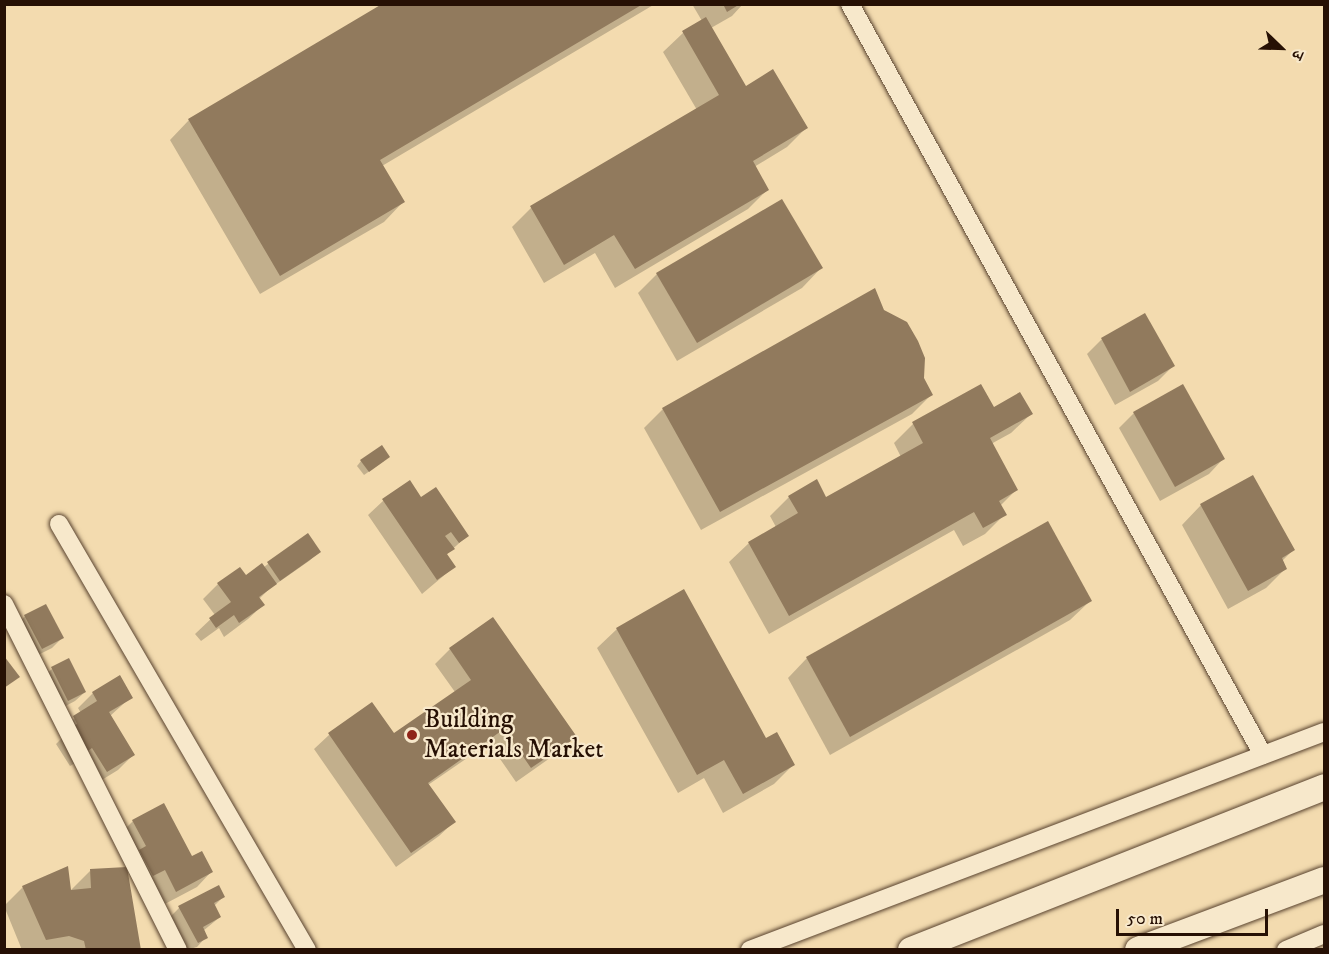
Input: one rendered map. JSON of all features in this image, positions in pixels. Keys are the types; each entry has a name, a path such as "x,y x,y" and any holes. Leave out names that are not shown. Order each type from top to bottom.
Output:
{"main road":[{"path":"911,950 1324,787"},
{"path":"1138,950 1324,880"}],"street":[{"path":"850,4 1263,755"},
{"path":"59,524 307,950"},
{"path":"4,604 178,950"},
{"path":"750,950 1324,732"},
{"path":"1286,950 1324,934"}],"building":[{"path":"382,4 643,4 380,160 405,202 280,276 188,119"},
{"path":"723,4 740,4 727,12"},
{"path":"706,17 746,86 773,69 808,128 753,161 769,190 635,269 614,235 564,265 530,206 719,95 682,31"},
{"path":"782,199 823,268 697,343 656,273"},
{"path":"875,288 884,310 907,322 918,341 925,358 924,378 933,395 720,512 662,408"},
{"path":"1145,313 1175,366 1130,392 1101,338"},
{"path":"981,384 994,407 1020,392 1033,414 990,438 1018,490 999,501 1007,515 983,528 974,512 789,616 748,542 798,513 788,496 817,479 826,497 923,443 912,422"},
{"path":"1183,384 1225,459 1175,487 1133,412"},
{"path":"382,445 390,457 369,472 360,460"},
{"path":"1253,475 1295,550 1282,558 1287,569 1248,591 1200,504"},
{"path":"410,480 421,497 436,487 469,536 459,543 451,532 445,536 455,549 447,554 456,567 437,580 382,499"},
{"path":"1048,521 1092,601 850,737 806,657"},
{"path":"308,533 321,552 280,581 267,562"},
{"path":"262,563 277,584 259,597 265,605 239,623 234,615 216,628 209,618 231,602 217,583 240,567 246,575"},
{"path":"684,589 766,738 777,732 795,765 743,794 724,760 697,775 616,628"},
{"path":"46,604 64,638 42,649 24,615"},
{"name":"Building Materials Market","path":"493,617 577,737 531,768 504,729 428,783 456,822 411,853 328,733 372,702 394,733 471,680 449,648"},
{"path":"4,656 20,677 4,688"},
{"path":"69,658 86,692 68,701 51,667"},
{"path":"120,675 133,698 109,712 135,755 107,772 92,748 85,753 70,728 77,724 73,716 97,701 92,692"},
{"path":"164,803 192,856 202,851 213,872 176,892 165,870 153,876 139,850 146,846 132,820"},
{"path":"68,866 71,890 91,888 90,869 127,867 141,950 86,950 84,941 69,936 46,940 22,886"},
{"path":"219,885 225,897 214,903 221,917 203,927 208,938 198,943 178,906"}],"place":[{"name":"Building Materials Market","path":"412,735"}]}
